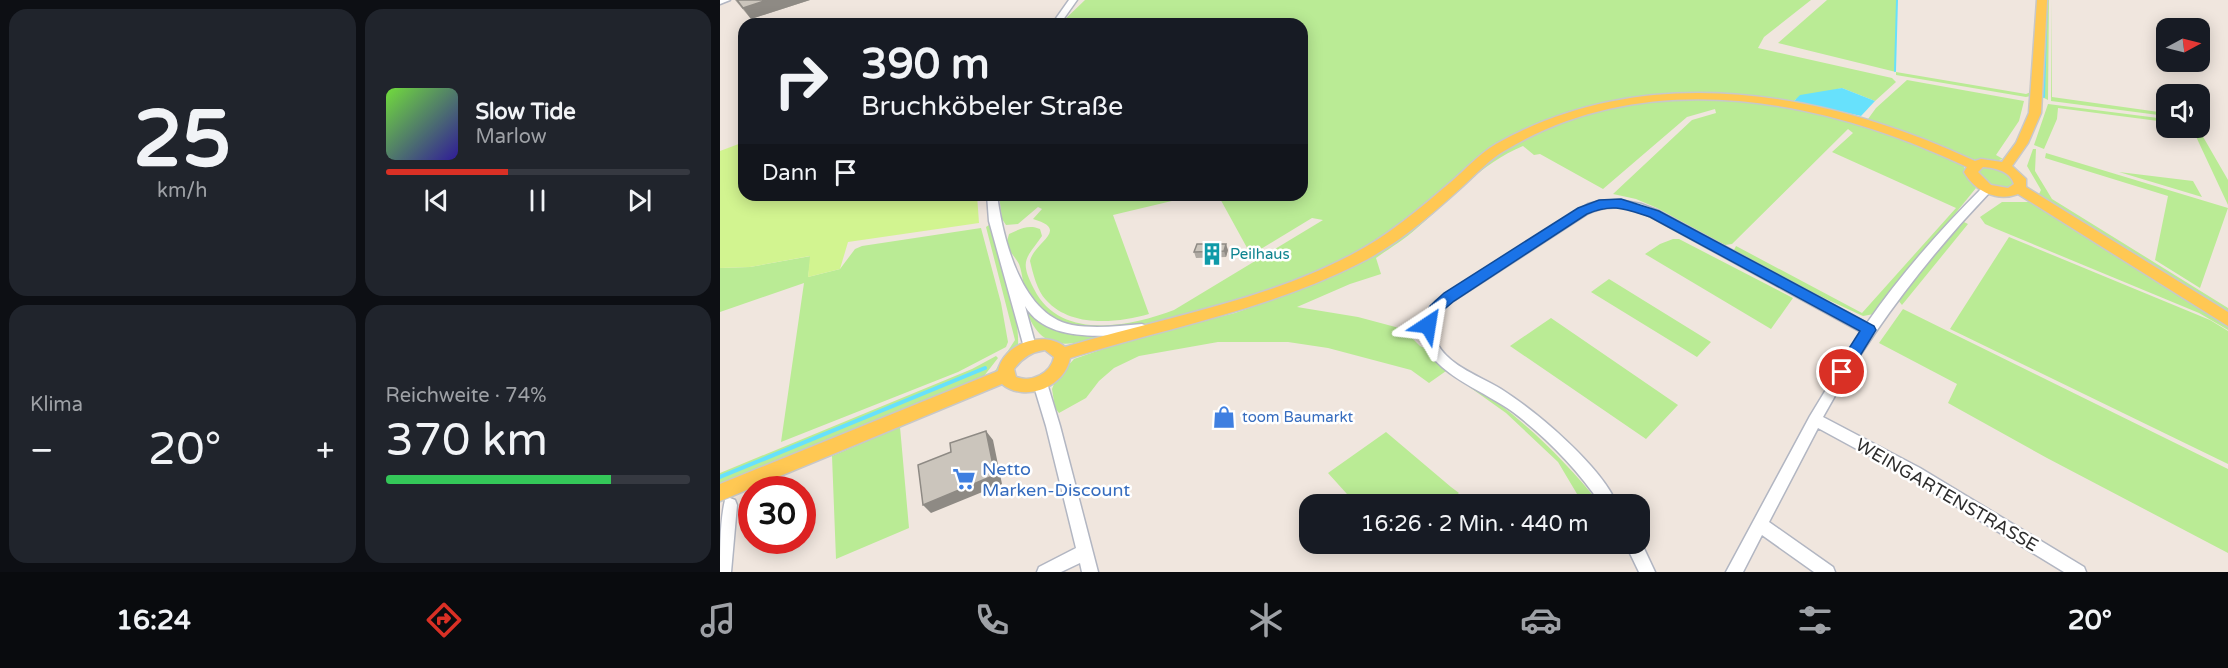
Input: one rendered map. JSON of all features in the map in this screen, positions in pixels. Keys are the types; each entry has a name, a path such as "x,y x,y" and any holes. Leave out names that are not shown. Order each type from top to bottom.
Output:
{"main road":[{"path":"2005,167 2022,143 2035,113 2042,0"},
{"path":"1062,354 1238,306 1292,288 1355,259 1407,227 1497,149 1555,120 1620,102 1706,95 1742,96 1793,103 1882,126 1975,165 1989,163 2005,167 2021,181 2019,189"},
{"path":"1975,165 1971,172 1972,176 1987,189 2002,193 2019,189 2228,320"},
{"path":"1006,375 1009,362 1014,356 1030,347 1047,344 1054,346 1062,354"},
{"path":"1006,375 1014,385 1031,386 1040,383 1048,379 1060,367 1062,354"},
{"path":"725,499 1006,375"}],"street":[{"path":"720,2 726,0"},
{"path":"1060,18 1073,0"},
{"path":"1734,572 1816,420 1869,330 1926,255 1987,189"},
{"path":"994,201 996,221 1030,347"},
{"path":"1602,494 1572,457 1536,423 1503,397 1450,366 1437,354 1427,333 1431,316 1440,304 1583,211 1599,204 1621,203 1655,214 1869,330"},
{"path":"1006,261 1031,306 1048,321 1070,329 1095,332 1156,328"},
{"path":"1040,383 1053,426 1083,553 1090,572"},
{"name":"WEINGARTENSTRASSE","path":"1816,420 1915,473 2078,572"},
{"path":"723,572 725,499"},
{"path":"1759,524 1827,572"},
{"path":"1045,572 1083,553"},
{"path":"1638,554 1647,572"}],"green space":[{"path":"1085,0 1811,0 1764,37 1758,48 1892,78 1896,82 1875,101 1842,88 1794,101 1731,95 1667,95 1605,103 1574,111 1544,122 1505,143 1401,225 1319,273 1238,302 1170,319 1103,328 1075,326 1052,320 1034,304 1025,287 1019,264 1006,245 1009,234 1028,227 1040,229 1042,236 1028,255 1026,266 1034,289 1046,306 1061,317 1078,323 1117,325 1174,310 1323,220 1312,218 1251,255 1221,201 1308,201 1308,18 1066,18"},
{"path":"1827,0 1896,0 1896,72 1778,43"},
{"path":"2037,0 2039,0 2035,95 2026,97 1896,75 1896,72 2026,94 2031,92"},
{"path":"2046,0 2049,0 2048,100 2042,97"},
{"path":"2052,0 2052,97 2156,112 2156,115 2051,101"},
{"path":"1907,80 2024,101 2019,121 1996,155 2003,159 1991,162 1975,160 1868,119 1876,108"},
{"path":"1705,97 1793,106 1882,129 1962,164 1976,188 1874,314 1863,316 1798,286 1743,255 1735,253 1734,250 1736,246 1862,313 1956,208 1832,152 1853,133 1848,129 1732,244 1725,245 1657,208 1636,199 1613,194 1692,120 1716,113 1715,109 1687,117 1603,189 1540,154 1534,155 1523,146 1480,172 1412,232 1376,258 1381,274 1350,284 1297,307 1358,317 1403,329 1420,346 1456,364 1429,383 1411,370 1328,348 1288,342 1218,342 1139,356 1114,368 1099,381 1086,398 1059,413 1055,408 1052,389 1056,379 1074,359 1135,338 1235,313 1289,294 1352,266 1497,153 1547,127 1619,105"},
{"path":"2048,104 2156,118 2156,121 2058,108 2057,119 2044,149 2034,145"},
{"path":"2197,138 2204,138 2228,180 2228,205"},
{"path":"738,144 738,201 977,201 979,223 848,242 840,269 808,277 810,256 750,267 720,268 720,151"},
{"path":"2033,149 2036,149 2035,171 2052,199 2228,308 2228,316 2038,196 2041,190 2027,166"},
{"path":"2046,153 2228,208 2200,288 2155,260 2168,196 2045,158"},
{"path":"1986,166 2009,172 2016,185 1997,188 1979,179 1977,170"},
{"path":"2119,172 2193,181 2202,197"},
{"path":"1000,201 1172,201 1113,215 1149,314 1123,320 1095,321 1068,315 1056,309 1046,300 1038,287 1030,261 1050,232 1044,223 1033,219 1042,209 1038,207 1018,224 1006,225 1002,219"},
{"path":"2002,202 2032,202 2228,323 2228,330 2199,313 1985,224 1980,217"},
{"path":"1962,221 1968,224 1902,305 1898,300"},
{"path":"989,225 1012,302 1018,332 1018,346 993,374 1015,340 986,227"},
{"path":"981,228 1001,303 1008,342 1006,347 958,372 781,442 804,283 720,312 720,268 750,267 811,256 808,277 840,269 855,249 862,246"},
{"path":"2009,237 2210,320 2228,331 2228,464 1950,329"},
{"path":"1673,239 1679,239 1793,298 1771,329 1645,254"},
{"path":"1609,279 1711,342 1697,357 1591,292"},
{"path":"1025,307 1028,307 1045,323 1106,336 1067,344 1057,343 1039,333 1031,322"},
{"path":"1903,309 2228,469 2228,553 1948,403 1957,384 1879,343"},
{"path":"1551,318 1678,405 1646,439 1510,346"},
{"path":"996,356 998,358 984,376 985,379 753,476 738,476 738,482 720,490 720,473 972,369"},
{"path":"1465,379 1503,406 1537,436 1591,494 1577,494 1558,462 1506,413 1461,381"},
{"path":"900,427 909,528 836,559 832,456"},
{"path":"1386,432 1459,493 1347,494 1328,473"}],"water":[{"path":"1842,88 1875,101 1861,116 1794,101 1800,95"}],"building":[{"path":"737,0 767,0 743,8"},
{"path":"1197,244 1226,244 1224,251 1194,252"},
{"name":"Netto Marken-Discount","path":"986,431 995,475 923,505 918,465 951,452 950,443"}],"waterway":[{"path":"1895,71 1897,0"},
{"path":"2044,97 2047,0"},
{"path":"720,477 985,368"}],"place":[{"name":"Peilhaus","path":"1212,254"},
{"name":"toom Baumarkt","path":"1224,417"},
{"name":"Netto Marken-Discount","path":"964,479"}],"route":[{"path":"1428,325 1435,310 1449,297 1583,211 1599,204 1621,203 1655,214 1869,330 1842,372"}]}
